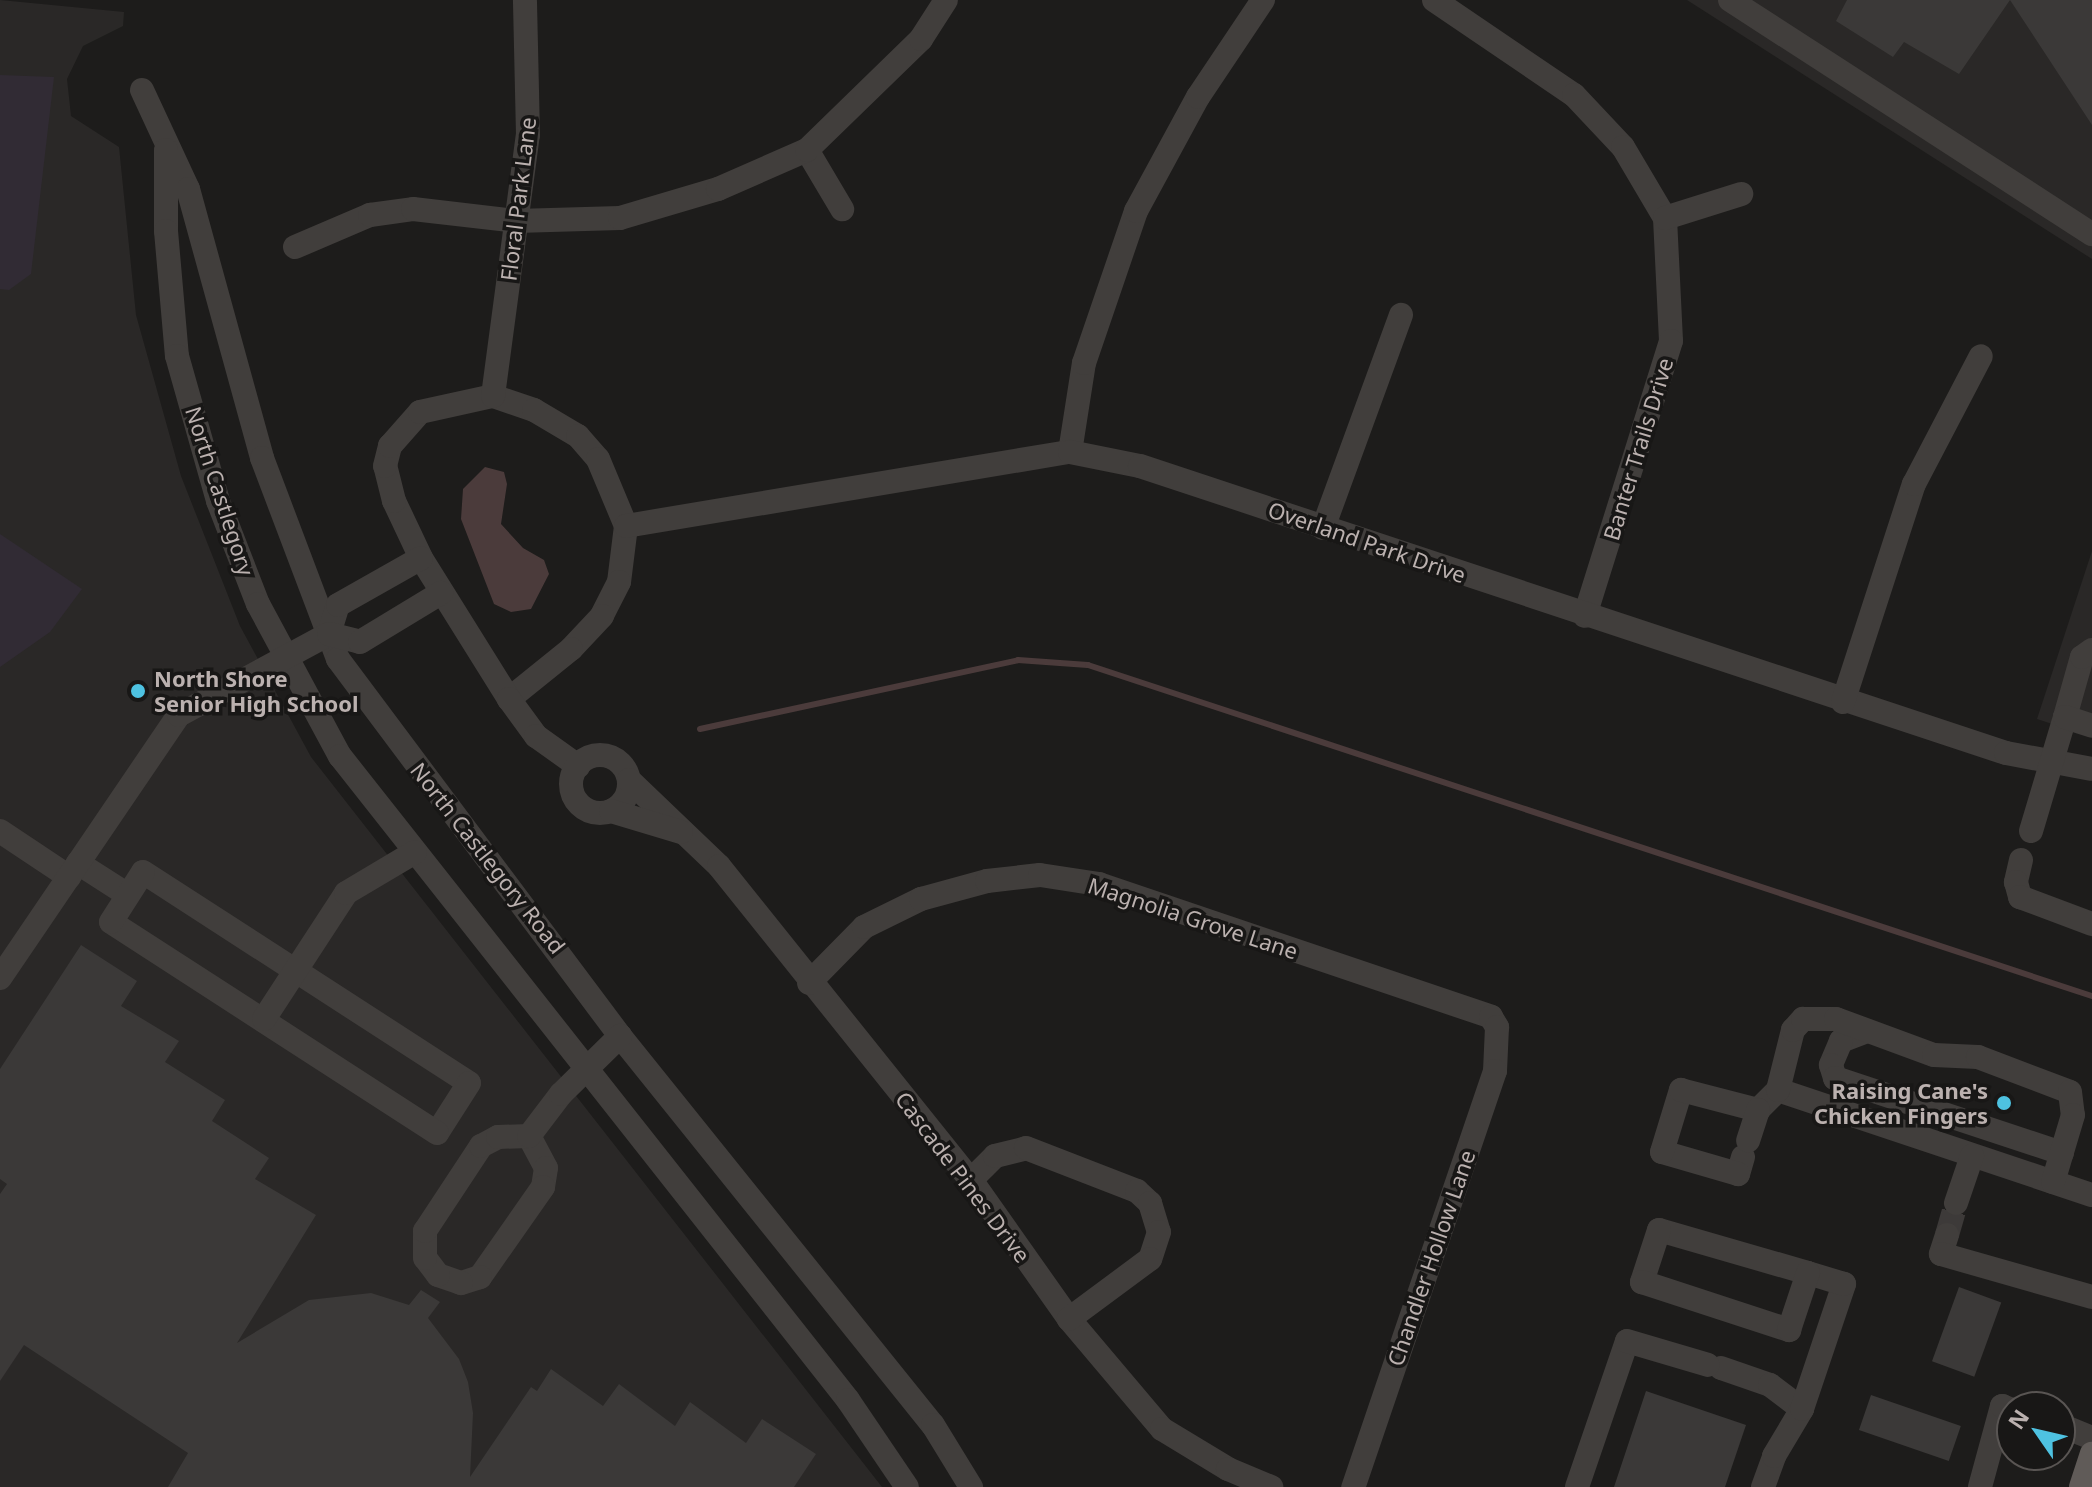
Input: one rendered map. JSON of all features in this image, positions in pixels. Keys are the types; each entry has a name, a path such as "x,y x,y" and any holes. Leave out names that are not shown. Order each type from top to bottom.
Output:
{"main road":[{"path":"2081,1487 2092,1454"}],"street":[{"name":"Floral Park Lane","path":"493,396 528,135 525,0"},
{"path":"295,247 370,215 413,209 516,221 620,218 718,189 807,150 921,39 946,0"},
{"path":"1070,452 1084,363 1136,211 1198,97 1263,0"},
{"name":"Banter Trails Drive","path":"1434,0 1574,95 1623,147 1665,218 1671,341 1585,616"},
{"path":"1730,0 2092,234"},
{"name":"North Castlegory","path":"142,90 166,144 166,231 177,356 218,501 258,604 340,756 415,852"},
{"name":"North Castlegory Road","path":"166,144 188,189 262,458 338,659 434,793 563,955 620,1036 933,1425 971,1487"},
{"path":"807,150 842,209"},
{"path":"1665,218 1741,194"},
{"path":"1323,528 1401,315"},
{"path":"1843,702 1914,484 1981,356"},
{"path":"509,699 571,649 602,616 619,582 626,526 598,459 578,436 534,410 493,396 420,412 390,446 389,484 421,558 509,699 536,736 578,766"},
{"name":"Overland Park Drive","path":"626,526 1070,452 1140,466 1843,702 2006,753 2092,769"},
{"path":"329,634 338,605 421,558"},
{"path":"0,978 179,715 329,634 360,642 441,593"},
{"path":"2031,831 2054,762 2082,657 2092,650"},
{"path":"2065,717 2092,726"},
{"path":"609,756 629,780 625,800 611,811 592,812 579,804 571,785 578,766 589,757 609,756"},
{"name":"Cascade Pines Drive","path":"629,780 719,866 809,983 971,1180 1069,1319 1162,1429 1218,1464 1271,1487"},
{"name":"Cascade Pines Drive","path":"611,811 681,832"},
{"path":"0,831 128,895"},
{"path":"264,1019 346,893 415,852 587,1067 728,1254 848,1400 907,1487"},
{"path":"2021,860 2016,882 2020,897 2092,924"},
{"path":"143,872 295,971 469,1083 437,1133 111,922 143,872"},
{"name":"Magnolia Grove Lane","path":"809,983 864,927 921,899 987,881 1040,875 1099,884 1152,901 1474,1010 1491,1017 1497,1027"},
{"path":"1758,1110 1681,1090 1662,1152 1738,1174 1758,1110 1778,1090 1793,1030 1803,1019 1836,1019 1946,1058 1978,1057 2070,1092 2073,1115 2053,1182"},
{"name":"Chandler Hollow Lane","path":"1353,1487 1495,1071 1497,1027"},
{"path":"1867,1031 1841,1041 1831,1065 1835,1078 2062,1153"},
{"path":"529,1136 546,1168 543,1187 480,1277 461,1283 438,1275 425,1258 425,1231 481,1146 498,1137 529,1136 587,1067 620,1036"},
{"path":"1778,1090 2092,1195"},
{"path":"971,1180 995,1156 1026,1148 1137,1191 1150,1203 1159,1232 1150,1259 1069,1319"},
{"path":"1956,1203 1972,1156"},
{"path":"1763,1487 1774,1456 1802,1409 1844,1284 1808,1273 1659,1230 1642,1282 1789,1330 1808,1273"},
{"path":"1947,1235 1941,1254 2092,1297"},
{"path":"1577,1487 1627,1341 1770,1385 1802,1409"},
{"path":"1980,1487 1996,1428"}],"shaded area":[{"name":"North Shore Senior High School","path":"0,0 124,12 123,26 83,46 67,79 71,116 119,147 136,315 181,476 240,626 311,757 882,1487 0,1487"},
{"path":"1687,0 2092,0 2092,259"},
{"path":"0,75 54,77 31,274 9,290 0,289"},
{"path":"485,467 504,472 507,484 501,524 523,548 544,560 549,574 531,609 511,612 494,604 461,519 463,489"},
{"path":"0,534 82,589 50,632 0,667"},
{"path":"2092,551 2092,737 2037,719"}],"building":[{"path":"1847,0 2010,0 1959,74 1904,42 1893,57 1836,21"},
{"path":"2010,0 2092,0 2092,125"},
{"path":"81,945 137,981 121,1006 179,1041 165,1062 225,1100 212,1121 269,1158 255,1179 316,1215 237,1343 309,1300 371,1293 409,1305 421,1290 440,1302 428,1318 459,1359 468,1382 473,1413 470,1477 531,1387 537,1391 551,1369 603,1406 619,1384 675,1426 690,1402 746,1443 762,1419 816,1454 794,1487 168,1487 188,1453 24,1345 0,1381 0,1194 7,1184 0,1179 0,1069"},
{"path":"1959,1287 2001,1302 1974,1377 1932,1361"},
{"path":"1646,1391 1746,1425 1725,1487 1614,1487"},
{"path":"1871,1395 1961,1426 1949,1461 1859,1430"}],"waterway":[{"path":"700,729 1018,660 1088,665 2092,996"}],"tunnel":[{"path":"1947,1235 1956,1203"}],"place":[{"name":"North Shore Senior High School","path":"138,691"},
{"name":"Raising Cane's Chicken Fingers","path":"2004,1103"}]}
